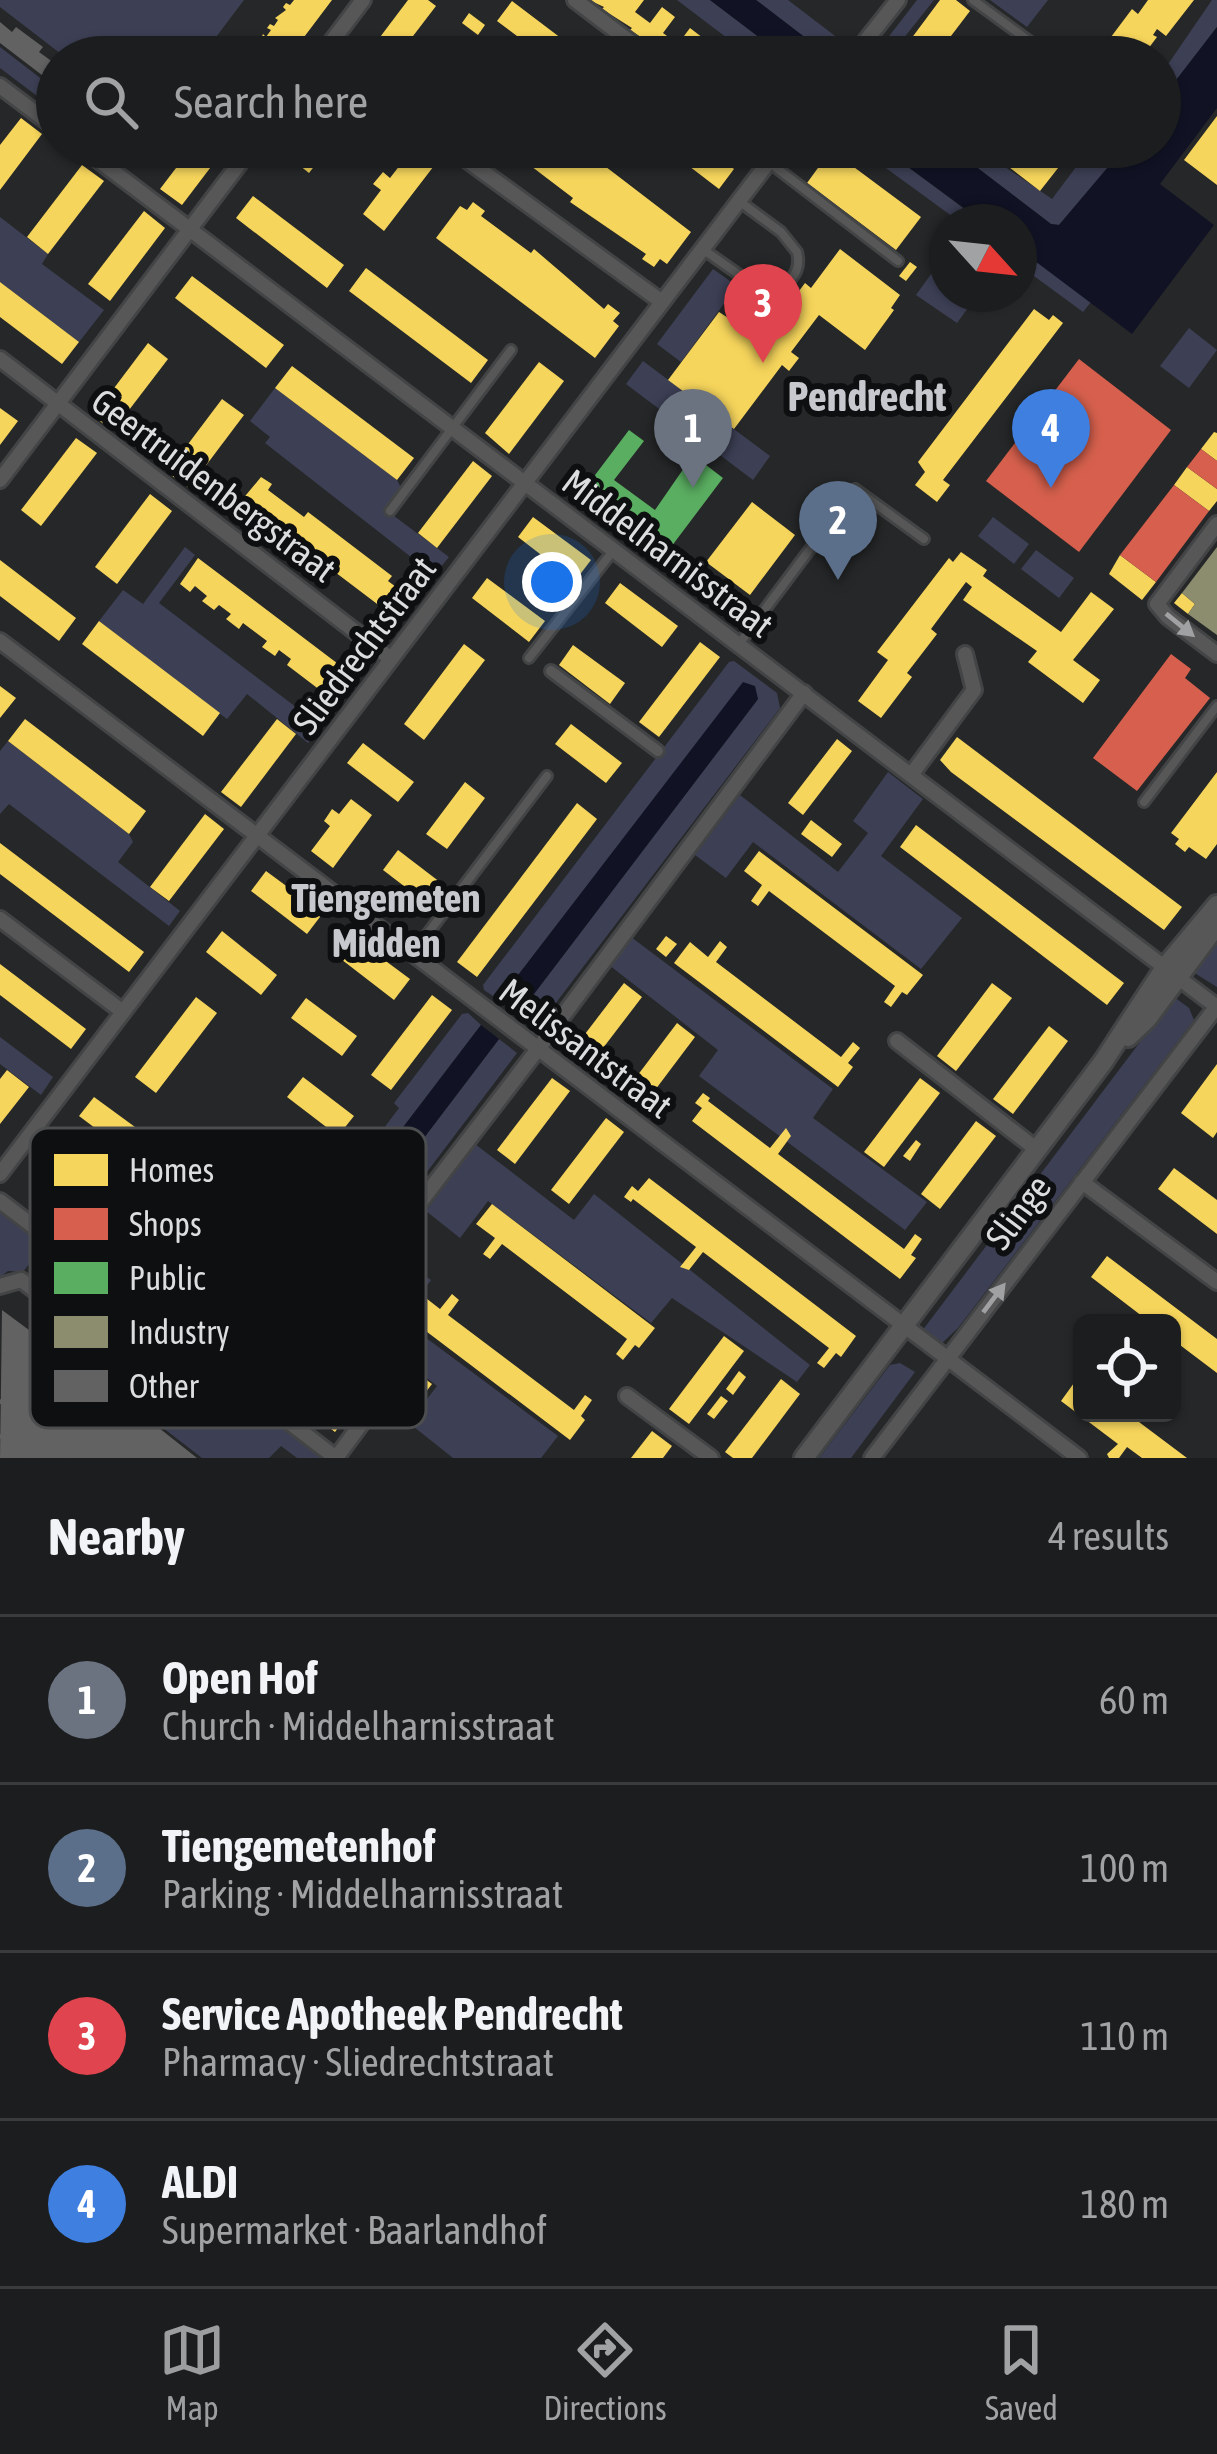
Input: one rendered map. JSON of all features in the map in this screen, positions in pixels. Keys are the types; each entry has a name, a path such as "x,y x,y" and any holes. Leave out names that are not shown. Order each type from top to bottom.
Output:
{"street":[{"path":"338,36 364,0"},
{"path":"575,0 622,36"},
{"path":"870,36 898,0"},
{"path":"0,86 36,113"},
{"name":"Middelharnisstraat","path":"110,168 1217,1006"},
{"path":"0,479 236,168"},
{"path":"478,168 662,302"},
{"name":"Sliedrechtstraat","path":"35,1128 762,168"},
{"name":"Geertruidenbergstraat","path":"0,358 391,659"},
{"path":"1217,524 1157,604 1217,654"},
{"name":"Melissantstraat","path":"0,641 1078,1458"},
{"path":"911,775 974,689 965,654"},
{"path":"551,671 658,751"},
{"path":"426,1195 804,693"},
{"name":"Slinge","path":"804,1458 1172,972 1217,905"},
{"path":"0,919 123,1012"},
{"name":"Slinge","path":"1172,972 1217,926"},
{"name":"Slinge","path":"872,1458 1217,1006"},
{"path":"897,1041 1036,1149"},
{"name":"Sliedrechtstraat","path":"0,1174 30,1134"},
{"path":"1082,1181 1217,1282"},
{"path":"0,1201 30,1224"},
{"path":"0,1286 21,1280 30,1287"},
{"path":"627,1396 711,1458"},
{"path":"297,1428 336,1458 358,1428"}],"lane":[{"path":"973,0 1022,36"},
{"path":"791,168 898,261"},
{"path":"703,249 765,292 790,281 797,271 797,252 781,232 739,201"},
{"path":"390,511 511,350"},
{"path":"739,644 855,489 924,539"},
{"path":"530,658 614,550"},
{"path":"1144,802 1217,706"},
{"path":"412,954 547,776"}],"shaded area":[{"path":"0,0 244,0 217,36 38,36 0,7"},
{"path":"677,0 710,0 757,36 724,36"},
{"path":"710,0 756,0 803,36 757,36"},
{"path":"756,0 788,0 835,36 803,36"},
{"path":"917,0 934,0 905,36 889,36"},
{"path":"990,0 1048,0 1027,27"},
{"path":"1212,0 1217,0 1217,27 1181,74 1181,45"},
{"path":"1217,27 1217,108 1181,156 1181,74"},
{"path":"0,47 36,75 36,95 0,68"},
{"path":"886,168 909,168 958,204 935,204"},
{"path":"910,168 978,168 1025,204 959,204"},
{"path":"978,168 1007,168 1052,199 1075,168 1107,168 1059,225 1037,213 1037,204 1025,204"},
{"path":"1107,168 1172,168 1160,184 1214,225 1132,334 1037,263 1037,213 1059,225"},
{"path":"0,217 48,254 42,264 104,310 79,342 0,282"},
{"path":"1037,262 1091,302 1083,312 1037,278"},
{"path":"713,269 737,286 681,362 657,344"},
{"path":"929,277 929,304 916,295"},
{"path":"941,312 965,312 957,323"},
{"path":"1189,328 1217,350 1189,388 1160,366"},
{"path":"643,361 770,456 753,480 626,384"},
{"path":"275,388 397,480 401,488 386,510 449,557 434,575 265,443 270,437 250,421"},
{"path":"993,517 1029,544 1014,564 978,536"},
{"path":"185,547 195,555 159,603 321,726 308,743 247,694 227,719 99,621 123,590 143,604"},
{"path":"1036,550 1074,578 1059,598 1021,569"},
{"path":"734,661 777,693 780,708 536,1029 518,1015 758,699 743,683 499,1000 483,985"},
{"path":"743,682 755,686 758,699 518,1015 499,1000"},
{"path":"8,741 129,834 133,842 118,862 180,911 169,926 9,804 0,814 0,751"},
{"path":"888,772 923,799 881,856 962,918 921,969 753,842 726,878 695,855 740,795 838,872 868,833 853,821"},
{"path":"631,937 833,1089 813,1118 927,1202 905,1230 699,1076 718,1050 609,965"},
{"path":"1217,939 1217,987 1193,972"},
{"path":"1174,997 1189,1008 1194,1020 958,1328 940,1345 922,1331"},
{"path":"468,1013 481,1025 402,1128 384,1128 399,1108 394,1103 462,1014"},
{"path":"481,1025 499,1039 426,1135 426,1128 402,1128"},
{"path":"0,1037 53,1077 41,1095 0,1064"},
{"path":"499,1039 517,1053 426,1173 426,1135"},
{"path":"475,1144 574,1220 594,1194 810,1365 797,1382 672,1298 651,1323 488,1201 460,1238 426,1211"},
{"path":"0,1211 30,1232 30,1263 23,1272 8,1271 0,1277"},
{"path":"426,1338 558,1436 541,1458 453,1458 415,1428 426,1428 426,1401 437,1386 426,1377"},
{"path":"900,1363 915,1372 851,1458 819,1458 890,1365"},
{"path":"163,1428 288,1428 328,1458 297,1458 281,1446 269,1458 202,1458"}],"building: Homes":[{"path":"294,0 332,0 305,36 267,36 270,24 274,26 286,3"},
{"path":"408,0 428,0 436,6 413,36 381,36"},
{"path":"589,0 644,0 635,12 650,23 662,7 675,17 663,33 667,36 639,36"},
{"path":"940,0 956,0 970,11 951,36 913,36"},
{"path":"1148,0 1194,0 1166,36 1157,29 1155,36 1112,36 1132,9 1138,14"},
{"path":"512,1 558,36 517,36 497,21"},
{"path":"469,13 485,25 478,35 462,23"},
{"path":"1217,116 1217,185 1184,160"},
{"path":"21,118 36,129 36,142 0,190 0,145"},
{"path":"80,168 104,181 48,254 27,237"},
{"path":"176,168 210,168 182,205 160,189"},
{"path":"398,168 432,168 384,231 363,214 381,190 373,184 383,172 390,178"},
{"path":"534,168 607,168 691,232 667,264 660,259 654,267 642,259 646,254 570,202 573,198"},
{"path":"692,168 734,169 719,189"},
{"path":"818,168 855,168 921,217 896,250 807,183"},
{"path":"1010,168 1058,168 1040,191"},
{"path":"253,196 344,265 327,288 236,218"},
{"path":"473,202 485,211 481,216 531,253 534,249 604,309 608,304 620,313 613,321 619,326 595,358 436,238 460,206 467,210"},
{"path":"144,211 165,228 110,301 88,284"},
{"path":"840,249 900,295 865,350 819,315 791,352 799,358 789,371 782,365 734,429 668,380 719,312 733,321 738,314 751,323 754,320 769,331 805,283 811,288"},
{"path":"910,262 917,267 906,281 899,276"},
{"path":"366,268 488,360 471,383 349,291"},
{"path":"192,276 284,345 266,368 175,298"},
{"path":"0,282 79,342 62,364 0,317"},
{"path":"1032,312 1049,320 1053,315 1063,323 943,480 950,485 937,502 915,485 925,472 918,462"},
{"path":"148,343 168,359 113,431 93,416"},
{"path":"539,362 564,381 509,454 485,433"},
{"path":"292,366 414,458 397,480 275,388"},
{"path":"222,399 244,415 189,488 167,472"},
{"path":"0,408 18,421 0,445"},
{"path":"1217,433 1217,461 1201,449"},
{"path":"76,438 97,453 41,526 21,510"},
{"path":"473,461 492,476 437,548 418,533"},
{"path":"1187,467 1217,489 1217,501 1209,511 1174,485"},
{"path":"261,477 272,484 268,490 304,517 308,512 392,576 388,581 412,599 397,619 241,501"},
{"path":"150,494 172,511 117,584 95,567"},
{"path":"752,502 795,535 750,595 706,562"},
{"path":"533,517 591,560 575,581 518,537"},
{"path":"961,552 987,570 983,576 1061,632 1091,592 1114,609 1073,660 1100,680 1083,703 1028,662 1037,651 963,600 972,587 966,582 931,629 937,634 881,718 858,701 888,660 877,652 949,558 953,562"},
{"path":"1120,555 1156,582 1142,600 1109,574"},
{"path":"198,558 354,676 339,696 333,700 287,665 291,659 279,650 275,656 262,647 267,641 243,623 239,629 219,605 214,610 202,601 207,596 195,586 190,592 180,584"},
{"path":"0,560 76,618 59,641 0,596"},
{"path":"487,578 545,621 529,642 472,598"},
{"path":"620,583 678,626 662,647 605,603"},
{"path":"1182,593 1195,604 1188,614 1174,603"},
{"path":"99,621 220,713 203,736 82,644"},
{"path":"700,642 720,657 659,737 639,722"},
{"path":"464,644 485,660 424,740 404,724"},
{"path":"573,645 625,683 610,704 559,665"},
{"path":"0,686 16,698 0,718"},
{"path":"25,719 146,811 129,834 8,741"},
{"path":"277,719 296,734 241,807 221,792"},
{"path":"571,724 622,763 606,783 555,744"},
{"path":"957,737 1182,907 1164,930 951,772 940,760"},
{"path":"837,739 852,751 803,815 788,803"},
{"path":"363,743 414,782 398,802 347,763"},
{"path":"1217,772 1217,844 1206,859 1189,847 1185,852 1171,833"},
{"path":"465,782 485,798 447,849 426,834"},
{"path":"351,799 372,815 333,868 311,851 330,826 324,821 332,809 339,814"},
{"path":"577,803 597,819 477,977 457,962"},
{"path":"205,814 224,829 169,901 150,887"},
{"path":"811,820 842,844 832,857 801,834"},
{"path":"916,825 1124,983 1107,1005 900,847"},
{"path":"0,843 144,952 129,972 0,874"},
{"path":"398,850 449,889 434,909 383,870"},
{"path":"759,851 923,975 907,995 902,992 891,1007 884,1002 895,986 769,891 758,906 751,901 762,885 744,871"},
{"path":"266,871 323,913 307,934 251,891"},
{"path":"222,931 277,975 261,995 206,952"},
{"path":"352,936 410,979 394,1000 337,956"},
{"path":"666,936 677,944 666,957 656,949"},
{"path":"720,941 727,947 716,962 841,1057 853,1042 860,1048 838,1087 674,963 690,942 708,957"},
{"path":"0,964 86,1029 71,1049 0,995"},
{"path":"624,983 642,997 587,1069 569,1055"},
{"path":"992,983 1012,998 956,1071 937,1056"},
{"path":"432,995 452,1010 391,1090 371,1075"},
{"path":"196,997 217,1013 156,1093 135,1077"},
{"path":"306,998 357,1036 342,1056 291,1018"},
{"path":"677,1023 695,1037 640,1110 622,1096"},
{"path":"1049,1026 1068,1041 1013,1114 993,1099"},
{"path":"1217,1064 1217,1132 1213,1138 1181,1113"},
{"path":"7,1070 29,1087 0,1124 0,1079"},
{"path":"303,1077 354,1116 344,1128 328,1128 287,1097"},
{"path":"552,1078 570,1091 515,1164 497,1150"},
{"path":"920,1078 940,1093 884,1167 864,1152"},
{"path":"703,1093 770,1148 786,1128 791,1136 778,1154 904,1249 915,1234 922,1239 911,1255 916,1258 900,1279 692,1121 702,1108 695,1103"},
{"path":"94,1097 136,1128 95,1128 79,1116"},
{"path":"606,1118 624,1132 569,1204 551,1190"},
{"path":"976,1121 996,1136 940,1209 921,1194"},
{"path":"916,1140 921,1144 910,1161 903,1156"},
{"path":"1174,1168 1217,1200 1217,1234 1158,1189"},
{"path":"649,1178 856,1336 841,1357 836,1353 824,1368 817,1363 829,1348 703,1252 689,1270 680,1267 696,1247 624,1197 632,1186 638,1191"},
{"path":"492,1204 655,1328 639,1348 635,1345 623,1360 616,1354 627,1339 502,1244 490,1259 483,1254 495,1238 476,1224"},
{"path":"1107,1256 1217,1339 1217,1373 1181,1346 1181,1314 1139,1314 1091,1277"},
{"path":"452,1294 459,1300 448,1315 574,1410 585,1395 592,1400 570,1440 426,1331 426,1298 440,1309"},
{"path":"724,1336 744,1351 689,1424 669,1409"},
{"path":"739,1371 746,1377 733,1395 726,1389"},
{"path":"781,1379 800,1394 752,1458 733,1458 725,1452"},
{"path":"1073,1384 1073,1410 1061,1401"},
{"path":"721,1396 728,1401 714,1419 707,1414"},
{"path":"1089,1422 1139,1422 1187,1458 1142,1458 1127,1447 1119,1458 1109,1458 1107,1454 1118,1444"},
{"path":"652,1431 672,1446 663,1458 631,1458"}],"building: Shops":[{"path":"1079,359 1171,430 1079,552 986,481"},
{"path":"1201,449 1217,461 1217,489 1187,467"},
{"path":"1174,485 1209,511 1156,582 1120,555"},
{"path":"1171,654 1191,669 1185,678 1210,698 1137,791 1093,758"}],"building: Public":[{"path":"629,430 644,441 614,480 655,510 693,455 723,478 665,555 656,548 653,551 580,495"}],"building: Industry":[{"path":"1217,547 1217,635 1188,614 1195,604 1182,593"}],"building: Other":[{"path":"0,22 36,42 36,70 0,43"},
{"path":"2,1310 30,1331 30,1428 159,1428 197,1458 0,1458"}],"railway":[{"path":"0,1400 30,1423"},
{"path":"37,1428 77,1458"},
{"path":"0,1435 38,1458"}],"place":[{"name":"Service Apotheek Pendrecht","path":"763,363"},
{"name":"Open Hof","path":"693,488"},
{"name":"ALDI","path":"1051,488"},
{"name":"Tiengemetenhof","path":"838,580"}],"district":[{"name":"Pendrecht","path":"867,396"},
{"name":"Tiengemeten Midden","path":"386,920"}]}
